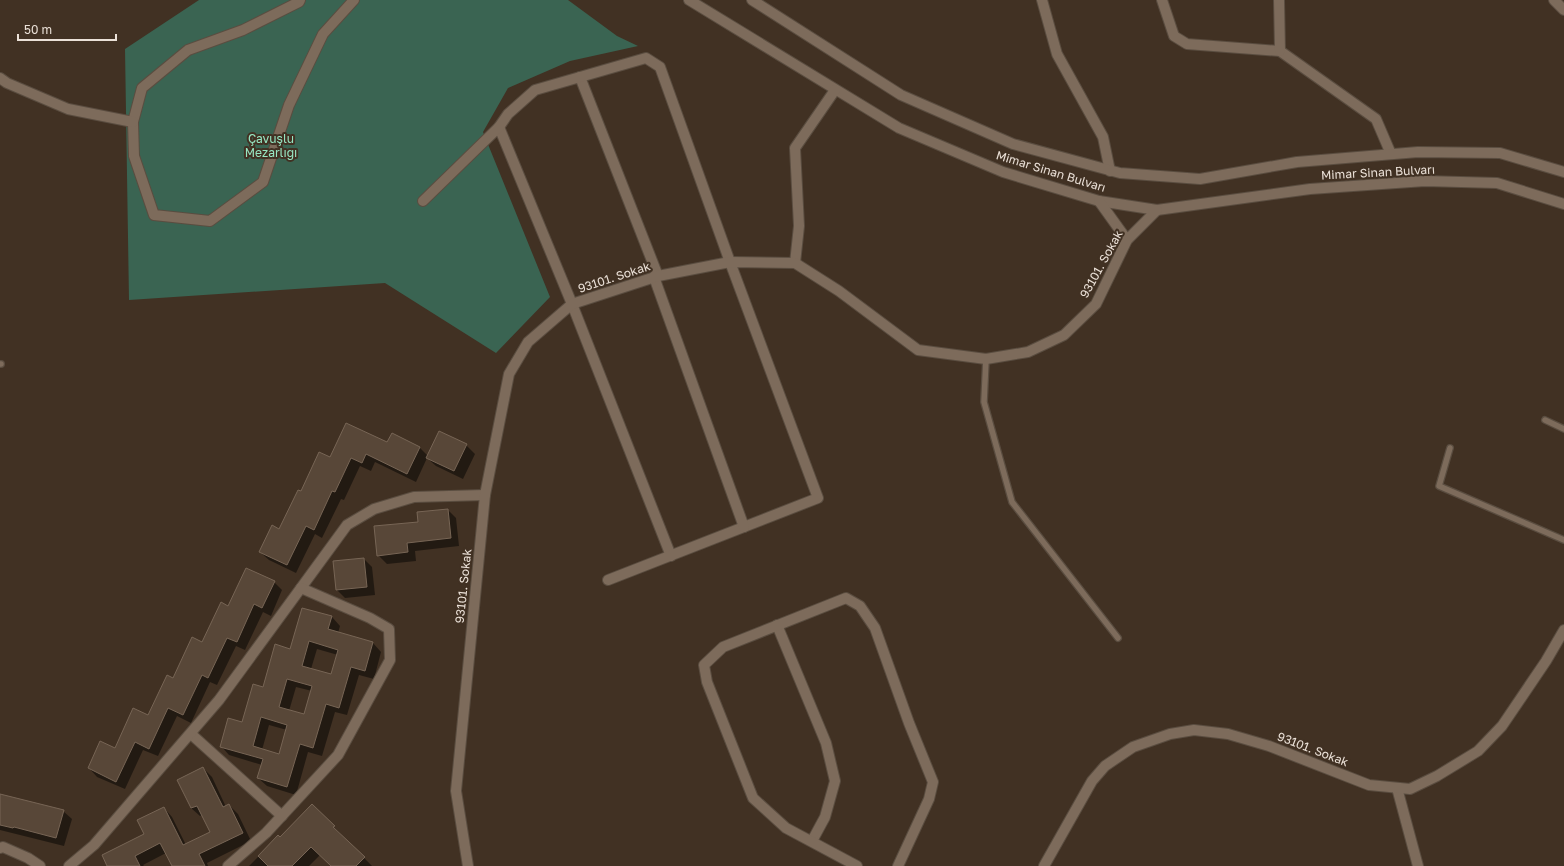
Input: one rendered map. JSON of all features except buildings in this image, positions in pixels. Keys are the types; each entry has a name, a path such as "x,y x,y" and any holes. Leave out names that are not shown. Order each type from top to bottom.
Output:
{"street":[{"path":"300,0 299,2 243,30 188,50 142,88 133,122 134,156 154,216 210,221 263,182 289,105 323,34 354,0"},
{"name":"Mimar Sinan Bulvarı","path":"689,0 834,90 899,128 1003,172 1099,201 1157,210 1310,189 1425,181 1497,183 1564,204"},
{"name":"Mimar Sinan Bulvarı","path":"752,0 901,95 1013,144 1110,171 1120,173 1200,178 1297,162 1418,152 1500,153 1564,172"},
{"path":"1042,0 1057,54 1103,137 1110,171"},
{"path":"1162,0 1174,36 1187,44 1280,51 1376,119 1391,154"},
{"path":"1279,0 1280,51"},
{"path":"1554,0 1564,10"},
{"path":"423,201 499,127 508,114 535,90 646,58 660,67 730,262 818,498 608,580"},
{"path":"580,77 656,276 744,527"},
{"path":"0,78 7,83 68,109 133,122"},
{"path":"795,263 799,226 795,148 834,90"},
{"path":"499,127 572,304 671,556"},
{"path":"1099,201 1127,240"},
{"name":"93101. Sokak","path":"468,866 456,791 485,495 509,374 528,342 572,304 656,276 730,262 795,263 839,291 918,350 986,359 1028,352 1064,335 1096,304 1127,240 1157,210"},
{"path":"69,866 94,845 219,700 347,525 374,509 414,497 485,495"},
{"path":"228,866 266,833 338,755 390,660 389,629 370,618 300,588"},
{"path":"857,866 786,828 753,798 706,682 704,665 722,647 846,598 860,606 874,628 909,723 933,782 929,799 898,866"},
{"path":"777,625 826,743 835,781 825,817 812,841"},
{"name":"93101. Sokak","path":"1044,866 1092,781 1106,766 1133,747 1170,734 1194,730 1228,734 1269,746 1369,785 1410,789 1417,786 1437,776 1478,751 1502,726 1546,662 1564,630"},
{"path":"191,734 282,816"},
{"path":"1397,788 1418,866"},
{"path":"0,848 3,847 28,858 40,866"}],"lane":[{"path":"986,359 984,402 1012,502 1118,638"},
{"path":"1545,420 1564,429"},
{"path":"1450,448 1439,486 1564,540"}],"green space":[{"name":"Çavuşlu Mezarlığı","path":"199,0 568,0 617,36 638,46 570,61 508,88 483,132 550,297 496,353 385,283 129,300 125,49"}]}
